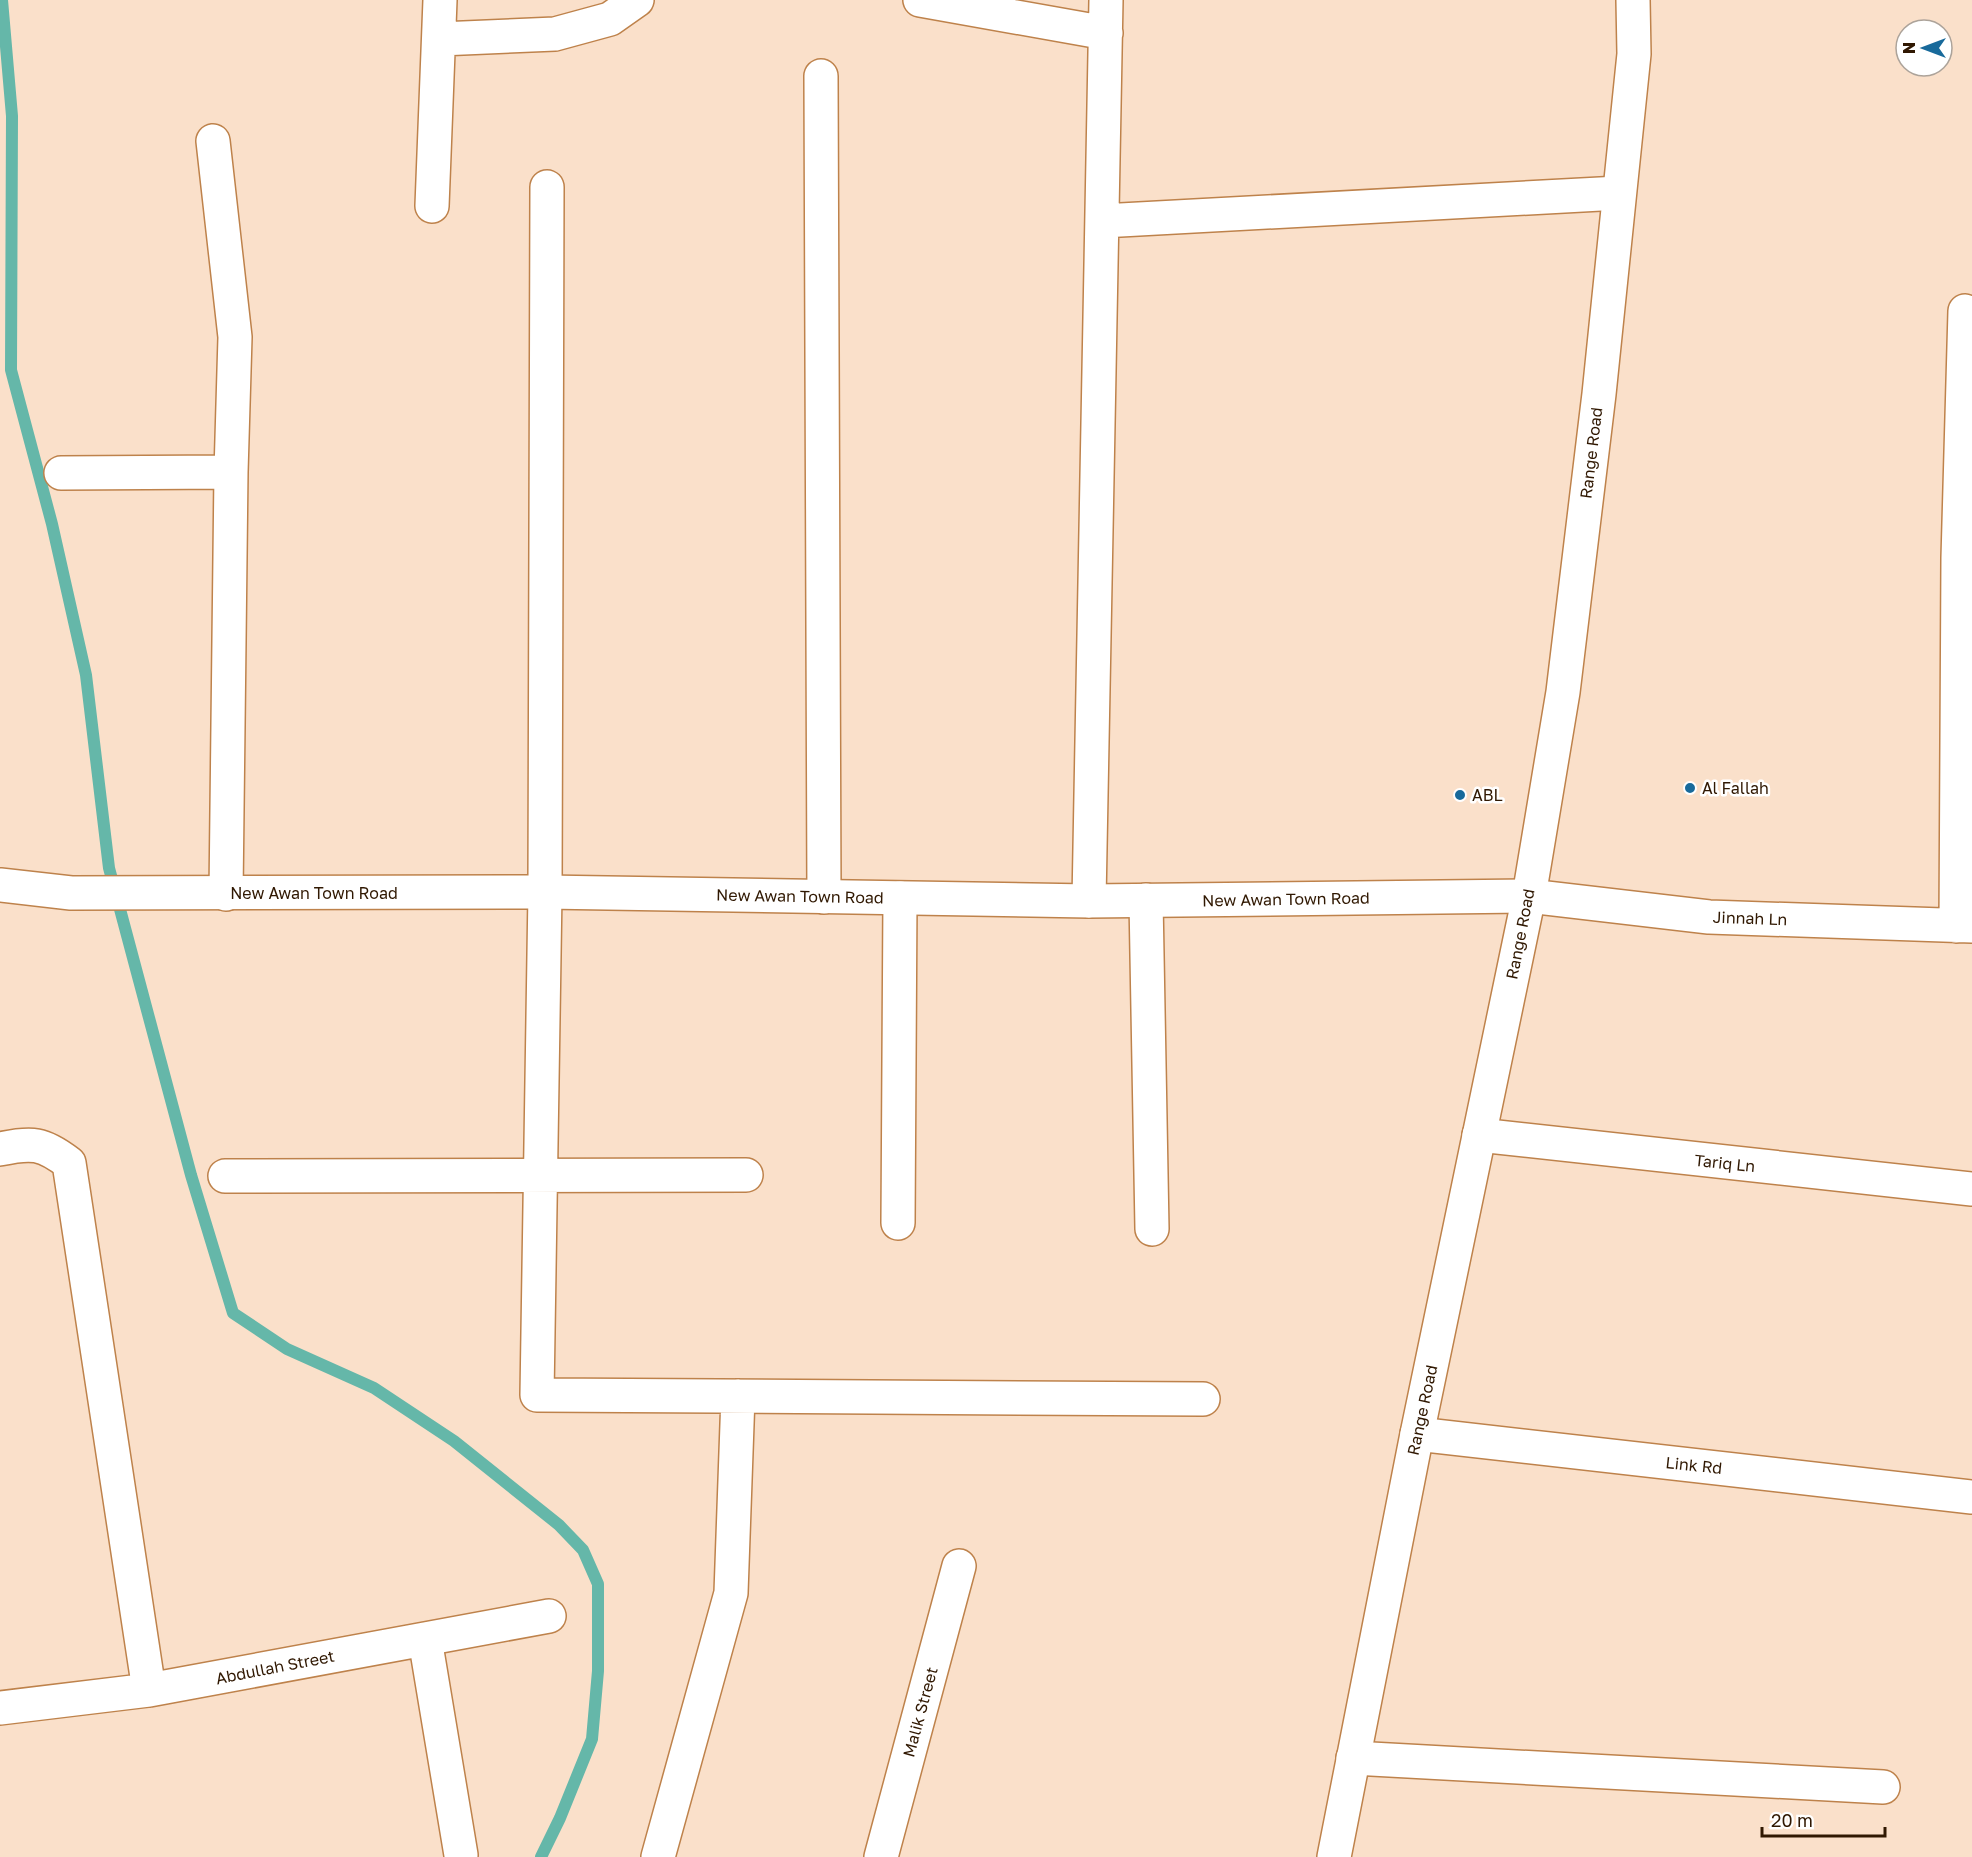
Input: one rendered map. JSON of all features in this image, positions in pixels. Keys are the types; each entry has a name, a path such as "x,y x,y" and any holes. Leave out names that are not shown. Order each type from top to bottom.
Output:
{"street":[{"path":"432,206 441,0"},
{"path":"440,39 555,34 610,19 637,0"},
{"path":"920,0 1106,33"},
{"path":"1089,901 1106,0"},
{"name":"Range Road","path":"1334,1857 1417,1434 1529,896 1563,692 1599,394 1634,54 1633,0"},
{"path":"821,76 824,897"},
{"path":"213,141 235,337 231,472 226,894"},
{"path":"547,187 545,892 537,1395 1203,1399"},
{"path":"1101,221 1619,193"},
{"path":"1964,926 1958,558 1965,311"},
{"path":"61,474 231,472"},
{"name":"New Awan Town Road","path":"0,885 71,893 545,892 1089,901 1529,896"},
{"name":"Jinnah Ln","path":"1529,896 1708,917 1964,926"},
{"path":"898,1223 900,898"},
{"path":"1146,900 1152,1229"},
{"name":"Tariq Ln","path":"1479,1136 1972,1190"},
{"path":"0,1149 23,1144 50,1149 69,1163 149,1690"},
{"path":"225,1176 746,1175"},
{"path":"658,1857 731,1593 738,1396"},
{"name":"Link Rd","path":"1417,1434 1972,1497"},
{"name":"Malik Street","path":"880,1857 959,1566"},
{"name":"Abdullah Street","path":"0,1708 149,1690 549,1616"},
{"path":"424,1639 461,1855"},
{"path":"1353,1758 1883,1787"}],"waterway":[{"path":"2,0 12,116 11,370 52,524 86,675 109,868 191,1175 233,1313 287,1349 374,1388 454,1441 559,1525 583,1550 598,1584 598,1671 592,1739 560,1818 541,1857"}],"place":[{"name":"Al Fallah","path":"1690,788"},
{"name":"ABL","path":"1460,795"}]}
